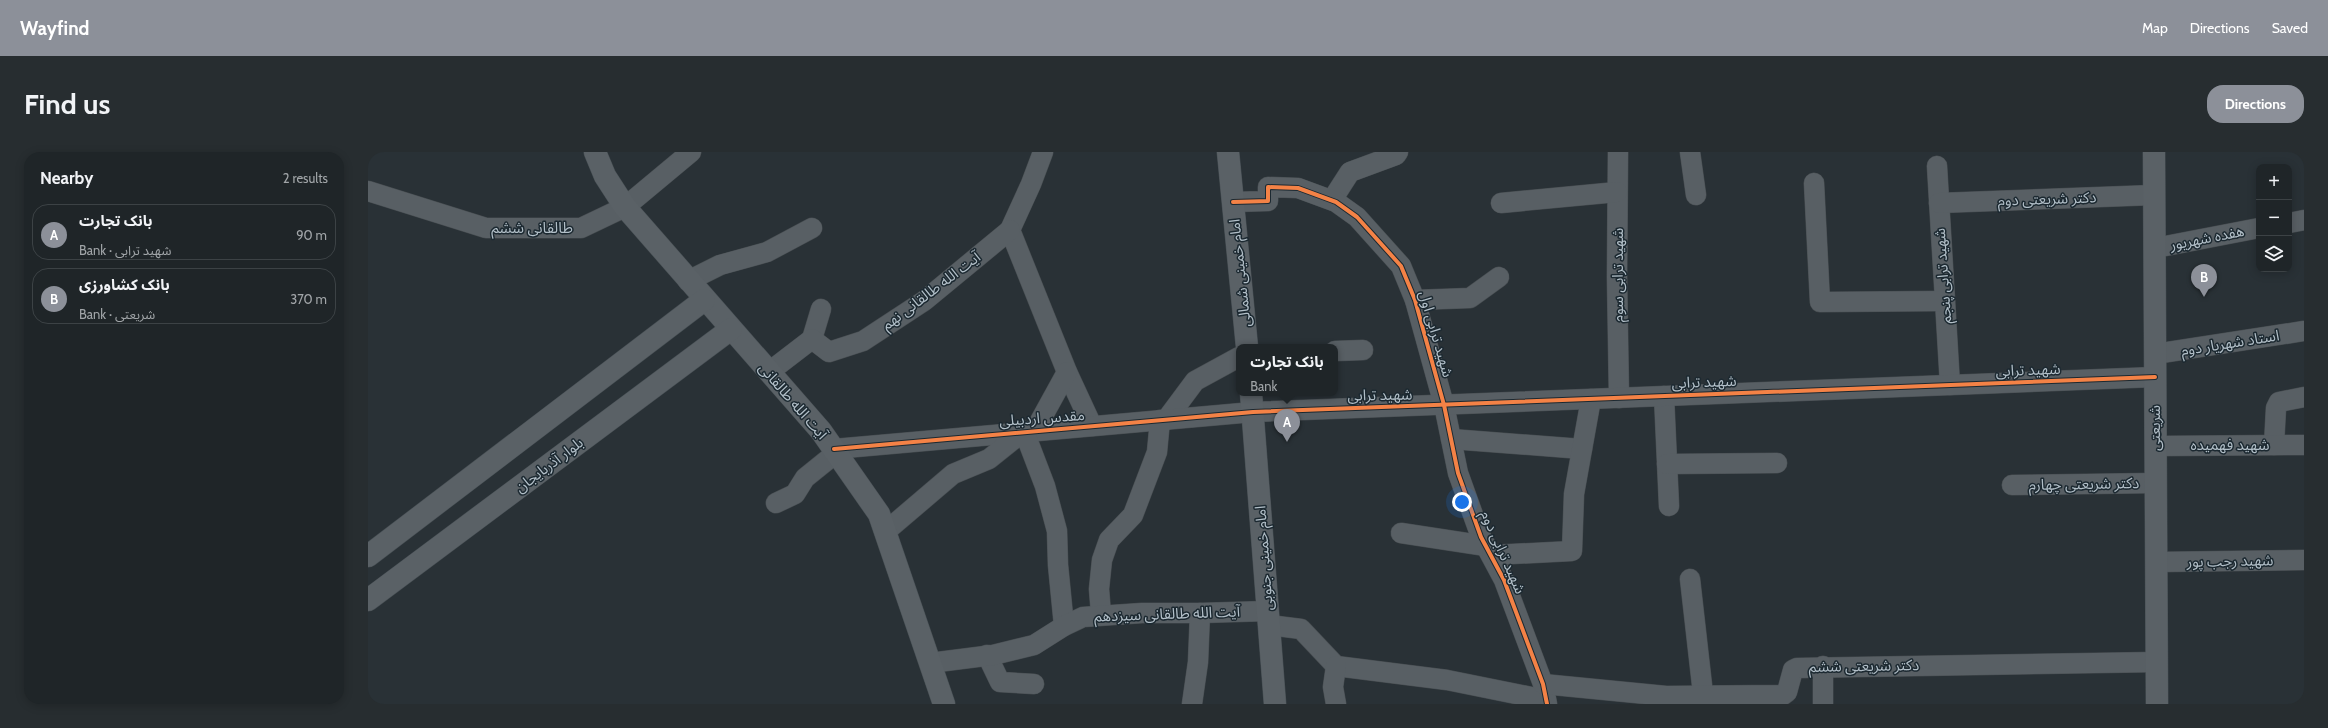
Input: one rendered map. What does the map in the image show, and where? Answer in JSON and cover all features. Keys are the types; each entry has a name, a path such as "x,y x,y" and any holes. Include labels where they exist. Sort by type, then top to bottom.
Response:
{"main road":[{"name":"آیت الله طالقانی","path":"595,152 605,176 625,207 704,300 820,431 879,514 944,704"},
{"name":"امام خمینی شمالی","path":"1228,152 1247,344"},
{"name":"شریعتی","path":"2154,152 2157,704"},
{"path":"368,556 704,300"},
{"name":"بلوار آذربایجان","path":"368,600 731,330"},
{"name":"امام خمینی جنوبی","path":"1252,402 1275,704"}],"street":[{"name":"طالقانی ششم","path":"368,192 486,228 581,228 625,207 691,152"},
{"path":"1043,152 1031,184 1010,230 1067,372 1092,426"},
{"path":"1332,200 1350,172 1396,155 1398,152"},
{"name":"شهید ترابی سوم","path":"1618,152 1619,398"},
{"path":"1690,152 1696,195"},
{"name":"شهید ترابی پنجم","path":"1937,166 1950,385"},
{"path":"1814,183 1820,302 1945,301"},
{"name":"شهید ترابی اول","path":"1233,202 1268,201 1268,187 1298,188 1332,200 1357,217 1401,266 1416,300 1444,405"},
{"path":"1501,203 1618,192"},
{"name":"دکتر شریعتی دوم","path":"1939,203 2154,195"},
{"path":"2292,222 2304,220"},
{"path":"688,281 720,265 767,252 812,228"},
{"name":"هفده شهریور","path":"2155,248 2256,229"},
{"name":"آیت الله طالقانی نهم","path":"812,340 829,352 863,341 924,300 1010,230"},
{"path":"1416,300 1470,298 1499,277"},
{"path":"769,372 812,340 821,309"},
{"name":"استاد شهریار دوم","path":"2155,354 2304,331"},
{"path":"1338,351 1363,350"},
{"path":"1101,614 1099,589 1102,560 1109,540 1133,515 1157,452 1163,420 1195,380 1236,359"},
{"path":"885,532 953,474 989,459 1029,431 1067,372"},
{"name":"شهید ترابی","path":"1252,402 1444,405 2155,377"},
{"path":"1664,396 1669,506"},
{"path":"2274,445 2276,408 2279,402 2304,397"},
{"path":"1401,533 1489,551 1572,551 1574,494 1591,399"},
{"name":"مقدس اردبیلی","path":"835,451 1029,431 1163,420 1252,402"},
{"name":"شهید ترابی دوم","path":"1444,405 1458,473 1481,537 1504,580 1545,696"},
{"path":"1029,431 1046,486 1057,531 1058,565 1064,626"},
{"path":"1451,439 1582,449"},
{"name":"شهید فهمیده","path":"2156,446 2304,445"},
{"path":"776,503 795,494 805,478 835,451"},
{"path":"1667,464 1777,464"},
{"name":"دکتر شریعتی چهارم","path":"2012,485 2156,483"},
{"name":"شهید رجب پور","path":"2156,562 2304,560"},
{"path":"1690,579 1703,694"},
{"name":"آیت الله طالقانی سیزدهم","path":"930,663 986,655 1034,645 1064,626 1083,617 1101,614 1200,614 1269,618 1301,628 1336,666"},
{"path":"1192,704 1198,662 1200,614"},
{"path":"986,655 1000,682 1034,684"},
{"name":"دکتر شریعتی ششم","path":"1336,666 1447,680 1545,696 1666,696 1703,694 1783,695 1789,688 1793,670 1823,666 2157,662"},
{"path":"1336,666 1333,687 1336,704"},
{"path":"1823,666 1823,704"}],"cycle path":[{"path":"1233,202 1268,201 1268,187 1298,188 1336,202 1357,217 1401,266 1415,300 1444,405 1458,473 1481,537 1504,580 1543,684 1547,704"},
{"path":"834,449 1253,412 2155,377"}],"place":[{"name":"بانک کشاورزی","path":"2204,297"},
{"name":"بانک تجارت","path":"1287,442"}]}
